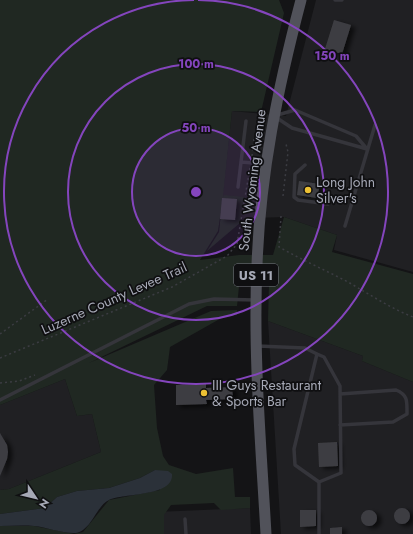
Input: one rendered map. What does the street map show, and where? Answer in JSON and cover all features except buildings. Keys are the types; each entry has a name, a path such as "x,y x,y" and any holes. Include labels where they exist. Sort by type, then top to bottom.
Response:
{"main road":[{"name":"South Wyoming Avenue","path":"266,534 257,346 256,300 259,230 266,164 274,116 282,74 301,0"}],"lane":[{"path":"335,0 342,0"},
{"path":"274,116 295,110 356,136 367,149"},
{"path":"274,116 292,128 310,132 350,146 367,149"},
{"path":"238,187 246,121"},
{"path":"344,226 375,125"},
{"path":"241,162 266,164"},
{"path":"305,165 295,174 294,197 298,200 328,204"},
{"path":"0,400 189,304 214,299 256,300"},
{"path":"257,346 306,348 324,358 340,386 341,473 319,482"},
{"path":"317,354 294,449 295,465 319,482"},
{"path":"340,394 396,390 403,393 407,398 407,414 393,422 340,425"},
{"path":"319,482 319,534"},
{"path":"185,519 186,534"}],"path":[{"path":"251,158 254,138"},
{"path":"283,196 288,152 286,144"},
{"name":"Luzerne County Levee Trail","path":"0,358 172,286 227,256 237,244 250,165"},
{"path":"281,216 279,247 338,277 396,310 413,317"},
{"path":"0,334 48,299"}],"shaded area":[{"path":"0,0 279,0 284,13 261,112 232,111 223,197 224,195 244,197 240,223 207,251 219,232 222,204 218,231 200,260 239,255 273,255 284,217 337,235 332,252 413,274 413,382 362,361 363,356 268,321 269,283 239,286 237,306 207,306 89,363 211,311 237,310 237,315 225,316 170,347 167,370 154,385 157,428 163,456 169,465 196,474 233,468 235,497 250,497 250,508 221,510 214,503 171,505 164,515 164,534 74,534 83,532 109,500 160,490 155,470 140,478 109,488 77,491 57,497 45,508 0,514 0,490 9,489 101,452 92,414 77,416 65,379 0,405"},
{"path":"316,0 413,0 413,272 334,250 337,235 284,217 220,219 232,111 286,116"},
{"path":"268,321 363,356 362,361 413,382 413,534 281,534"},
{"path":"65,379 77,416 92,414 101,452 9,489 0,490 0,405"},
{"path":"155,470 168,471 172,474 170,481 165,487 147,493 109,500 101,507 86,527 76,533 34,526 0,526 0,514 45,508 57,497 77,491 109,488 140,478"},
{"path":"250,508 251,534 157,534 156,512"},
{"path":"0,526 34,526 74,534 0,534"}],"place":[{"name":"Long John Silver's","path":"308,190"},
{"name":"III Guys Restaurant & Sports Bar","path":"204,393"}]}
